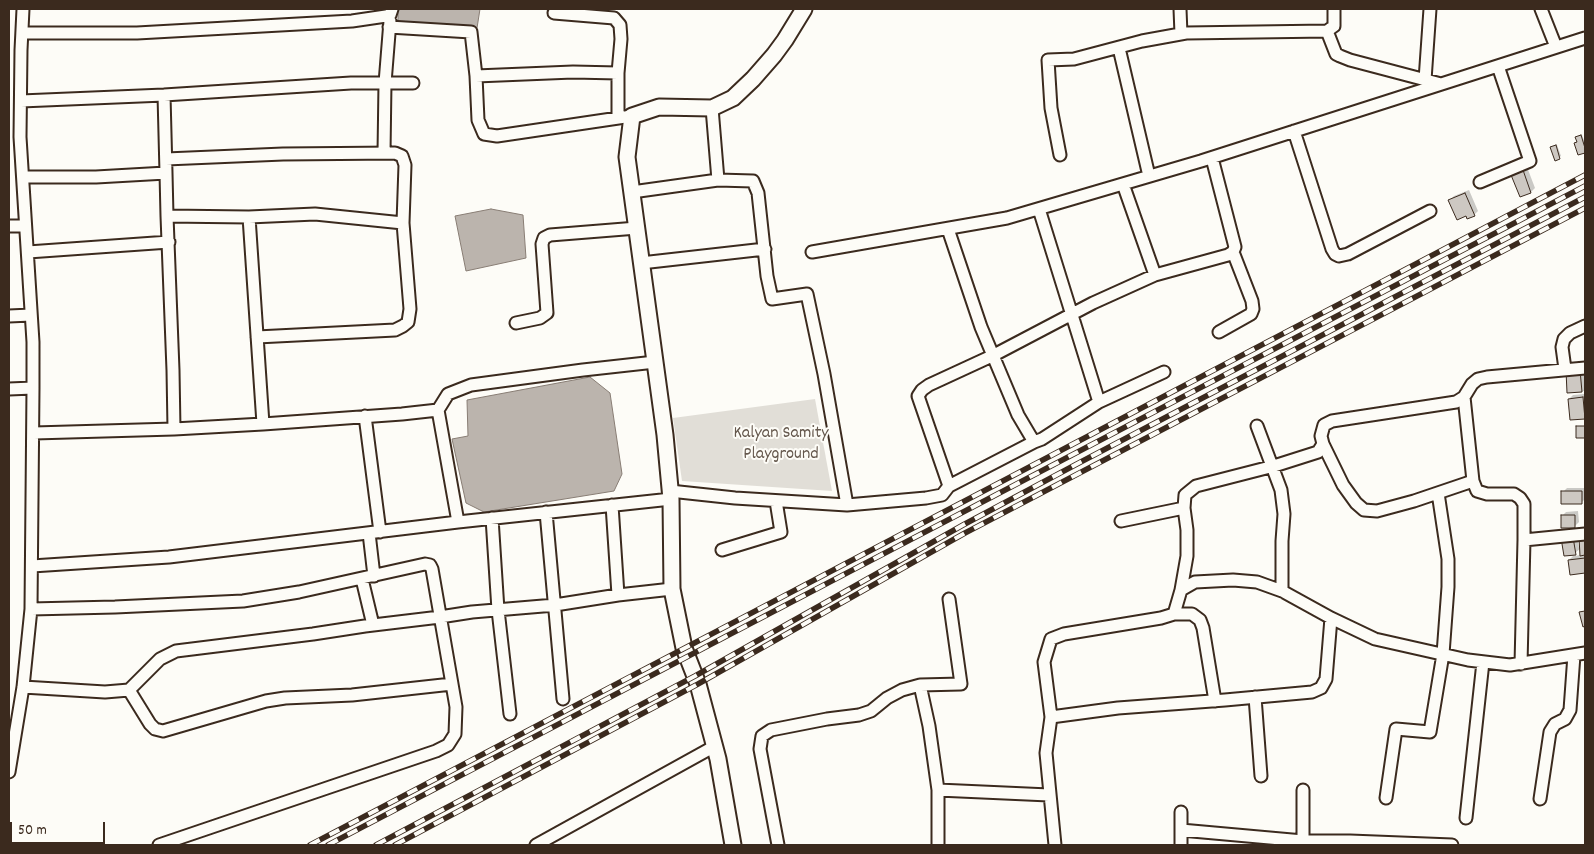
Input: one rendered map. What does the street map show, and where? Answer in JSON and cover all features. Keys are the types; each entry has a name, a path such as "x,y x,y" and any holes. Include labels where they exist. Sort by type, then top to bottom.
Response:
{"street":[{"path":"9,772 14,707 23,687 31,609 32,566 34,388 24,177 15,137 21,101 21,50 24,9"},
{"path":"389,27 471,32 478,120 484,134 497,136 625,117 659,107 712,108 733,98 753,79 785,40 804,9"},
{"path":"1180,9 1180,34"},
{"path":"1060,155 1051,108 1048,60 1074,60 1142,41 1180,34 1327,31 1334,26 1334,9"},
{"path":"1541,9 1556,47"},
{"path":"1425,80 1430,10"},
{"path":"22,33 137,33 352,21 386,16 391,12"},
{"path":"384,153 385,83 391,12"},
{"path":"554,14 614,18 620,25 621,39 618,73 625,117 627,157 665,435 671,495 672,589 684,648 698,684 715,746 733,845"},
{"path":"1327,31 1336,54 1340,56 1440,84"},
{"path":"812,252 1007,218 1212,158 1585,38"},
{"path":"1119,48 1149,176"},
{"path":"9,50 21,50"},
{"path":"1480,182 1530,161 1498,66"},
{"path":"476,76 573,72 618,73"},
{"path":"21,101 164,95 351,83 413,83"},
{"path":"164,95 174,370 174,429"},
{"path":"712,108 718,180"},
{"path":"1294,131 1335,254 1339,256 1348,254 1430,211"},
{"path":"166,159 283,154 395,153 402,156 405,165 403,223 410,309 408,322 395,330 257,336"},
{"path":"1212,158 1235,247 1233,252 1252,301 1253,309 1251,314 1219,332"},
{"path":"24,177 166,173"},
{"path":"632,192 718,180 753,181 758,193 767,276 772,299 807,294 848,505"},
{"path":"1123,184 1155,275"},
{"path":"1039,208 1099,402"},
{"path":"167,216 249,217 315,214 403,223"},
{"path":"249,217 263,424"},
{"path":"9,226 25,226"},
{"path":"516,323 540,318 547,313 542,244 544,238 637,228"},
{"path":"948,229 981,327 1018,415 1034,442"},
{"path":"28,252 168,242"},
{"path":"641,263 765,249"},
{"path":"949,486 918,396 922,390 994,355 1071,313 1155,275 1233,252"},
{"path":"9,316 31,314"},
{"path":"1565,369 1562,346 1564,339 1570,332 1585,326"},
{"path":"458,522 438,410 448,394 471,385 655,362"},
{"path":"1473,481 1377,511 1364,510 1356,504 1343,485 1323,444 1321,436 1324,425 1332,420 1456,402 1464,397 1472,384 1487,377 1585,368"},
{"path":"32,566 168,556 612,505 671,495 848,505 934,497 942,495 949,486 1042,439 1099,402 1164,372"},
{"path":"9,389 34,388"},
{"path":"1464,397 1473,481 1478,491 1487,494 1514,494 1524,504 1521,664"},
{"path":"34,433 174,429 263,424 438,410"},
{"path":"365,416 374,532 374,576"},
{"path":"1257,426 1274,466 1281,490 1284,514 1282,591"},
{"path":"1174,614 1181,590 1187,556 1187,530 1184,508 1186,495 1196,486 1274,466 1318,452 1323,444"},
{"path":"1386,798 1396,729 1430,732 1443,654 1448,587 1448,560 1438,493"},
{"path":"722,550 780,532 776,501"},
{"path":"612,505 618,595"},
{"path":"1120,521 1184,508"},
{"path":"546,512 563,699"},
{"path":"492,518 498,610 510,714"},
{"path":"1524,540 1585,534"},
{"path":"31,609 125,607 242,601 281,596 362,580 425,564 430,565 456,707 455,734 448,745 436,751 159,845"},
{"path":"362,580 373,625"},
{"path":"1181,590 1195,582 1233,580 1257,582 1282,591 1375,639 1483,662 1510,665 1580,654 1570,710 1565,719 1555,724 1550,732 1540,799"},
{"path":"23,687 105,692 128,690 160,659 176,651 672,589"},
{"path":"778,845 760,749 762,736 772,730 859,715 871,711 887,698 902,690 920,685 961,684 949,599"},
{"path":"1055,845 1046,753 1051,716 1044,662 1051,639 1064,634 1161,618 1174,614 1192,614 1200,620 1203,628 1215,701"},
{"path":"1051,716 1118,708 1312,692 1321,688 1326,679 1332,618"},
{"path":"1466,818 1483,662"},
{"path":"128,690 150,724 155,729 163,731 266,701 285,698 352,695 452,684"},
{"path":"920,685 929,726 938,790 938,845"},
{"path":"1255,697 1261,776"},
{"path":"541,844 715,746"},
{"path":"938,790 1049,795"},
{"path":"1303,790 1303,843"},
{"path":"1181,812 1182,845"},
{"path":"1181,830 1303,843 1350,841 1452,845"}],"green space":[{"name":"Kalyan Samity Playground","path":"815,399 832,491 682,481 673,418"}],"shaded area":[{"path":"398,9 480,9 477,28 398,25"},
{"path":"491,209 523,215 526,258 466,271 455,216"},
{"path":"590,377 610,393 622,474 614,491 484,512 466,503 452,439 468,436 467,400"}],"building":[{"path":"1581,135 1585,153 1578,155 1574,143 1577,142 1575,137"},
{"path":"1556,145 1560,159 1555,161 1550,147"},
{"path":"1523,170 1531,193 1520,197 1511,175"},
{"path":"1465,193 1475,216 1467,219 1466,216 1457,220 1448,200"},
{"path":"1566,370 1580,370 1582,392 1567,393"},
{"path":"1583,397 1585,419 1570,420 1568,399"},
{"path":"1576,426 1585,426 1585,438 1576,438"},
{"path":"1561,491 1582,491 1582,504 1561,504"},
{"path":"1561,515 1575,515 1575,528 1561,528"},
{"path":"1573,537 1576,555 1564,556 1561,538"},
{"path":"1579,537 1585,537 1585,555 1580,556"},
{"path":"1585,558 1585,573 1570,575 1568,560"},
{"path":"1585,611 1585,626 1583,627 1579,612"}],"railway":[{"path":"310,845 1585,175"},
{"path":"328,845 1585,186"},
{"path":"376,845 695,676 963,525 1585,197"},
{"path":"395,845 698,684 965,533 1585,208"}]}
